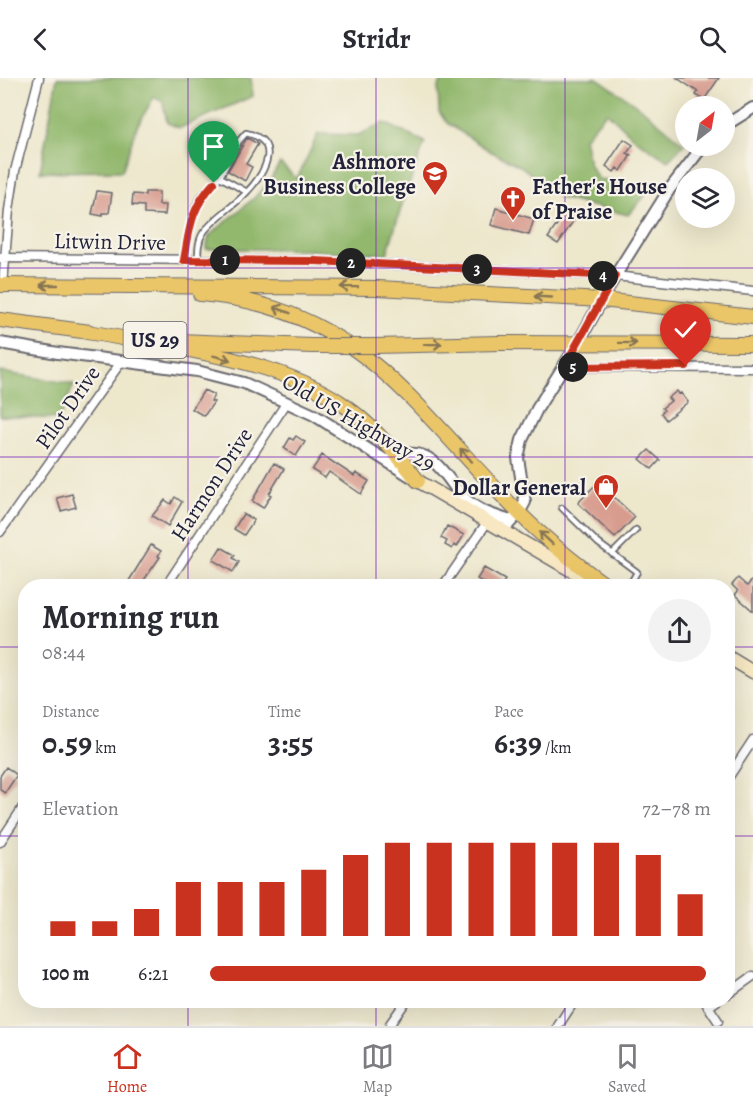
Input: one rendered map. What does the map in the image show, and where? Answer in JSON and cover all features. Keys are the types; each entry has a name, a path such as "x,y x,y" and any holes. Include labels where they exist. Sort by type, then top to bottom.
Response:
{"highway":[{"path":"2,285 378,288 602,300 753,317"},
{"path":"86,285 231,296 273,306 337,335 416,401 511,522 596,579"},
{"name":"US 29","path":"0,320 136,338 200,343 312,346 753,344"},
{"path":"82,331 213,356 283,374 316,388 348,408 397,454 418,481"}],"main road":[{"name":"Old US Highway 29","path":"418,481 488,521 511,522 586,579"},
{"path":"735,661 753,672"}],"street":[{"path":"2,285 3,258 15,171 39,78"},
{"path":"735,119 753,108"},
{"path":"374,453 418,454 430,460 475,507 511,522 525,502 518,458 522,440 537,409 564,367 615,276 669,190 695,156"},
{"name":"Litwin Drive","path":"3,258 315,261 615,276 753,291"},
{"name":"Old US Highway 29","path":"0,343 197,371 244,383 314,415 418,481"},
{"name":"Pilot Drive","path":"0,532 122,362"},
{"path":"564,367 753,368"},
{"name":"Harmon Drive","path":"171,579 287,402"},
{"path":"448,579 488,521"},
{"path":"735,767 753,740"},
{"path":"0,842 18,815"},
{"path":"735,989 753,976"},
{"path":"390,1024 401,1008"},
{"path":"558,1026 570,1008"},
{"path":"709,1008 718,1020"}],"lane":[{"path":"184,260 195,207 202,195 220,177 239,141 246,133 258,136 267,144 269,154 259,175 247,192 212,222 201,236 198,260"},
{"path":"220,177 247,192"},
{"path":"562,508 598,543 637,572 633,579"},
{"path":"612,554 636,530"}],"green space":[{"path":"57,78 251,78 253,96 180,128 167,123 163,102 154,97 137,126 122,171 40,172"},
{"path":"444,78 597,78 641,108 675,136 675,154 668,161 635,139 607,112 584,138 589,164 598,179 625,182 645,196 628,215 560,198 522,167 490,151 447,123 439,112 438,87"},
{"path":"384,123 425,142 403,201 387,254 283,249 206,249 209,236 254,198 270,180 280,163 297,179 318,134 358,135"},
{"path":"0,372 74,384 59,419 0,416"}],"building":[{"path":"677,78 719,78 707,96 698,96 698,92"},
{"path":"247,138 258,144 246,164 252,167 245,181 228,171"},
{"path":"624,139 633,145 627,153 631,155 621,171 617,168 614,172 606,166"},
{"path":"219,143 229,150 218,171 206,164"},
{"path":"97,191 112,193 109,213 103,213 103,216 92,214"},
{"path":"145,192 159,192 159,205 166,205 165,215 144,214 144,206 132,205 133,194 145,195"},
{"name":"Father's House of Praise","path":"496,208 534,219 529,235 491,225"},
{"path":"564,214 574,220 558,244 548,238"},
{"path":"204,390 214,395 211,401 214,402 204,416 192,409"},
{"path":"677,391 688,402 666,420 661,413 664,410 662,408 671,401 668,398"},
{"path":"296,436 305,442 296,456 284,448 290,438 293,440"},
{"path":"649,450 660,460 652,469 640,459"},
{"path":"322,455 354,476 356,473 369,481 361,494 329,472 325,478 312,470"},
{"path":"274,463 284,469 263,508 252,501"},
{"name":"Dollar General","path":"598,482 635,517 615,538 578,503"},
{"path":"72,494 76,507 61,511 57,498"},
{"path":"175,497 182,502 168,526 152,516 165,500 171,504"},
{"path":"243,514 254,520 244,535 234,529"},
{"path":"447,526 464,535 457,547 454,545 452,549 445,545 447,541 441,538"},
{"path":"151,545 161,551 158,556 160,557 145,579 130,579"},
{"path":"221,547 235,555 233,558 239,562 233,572 213,560"},
{"path":"484,568 503,579 477,579"},
{"path":"738,578 747,586 753,579 753,611 735,595 738,591 735,588 735,582"},
{"path":"6,767 17,775 5,793 0,790 0,776"}],"place":[{"name":"Ashmore Business College","path":"435,197"},
{"name":"Father's House of Praise","path":"513,222"},
{"name":"Dollar General","path":"606,510"}],"route":[{"path":"214,183 202,195 195,207 184,260 315,261 615,276 564,367 686,366"}]}
